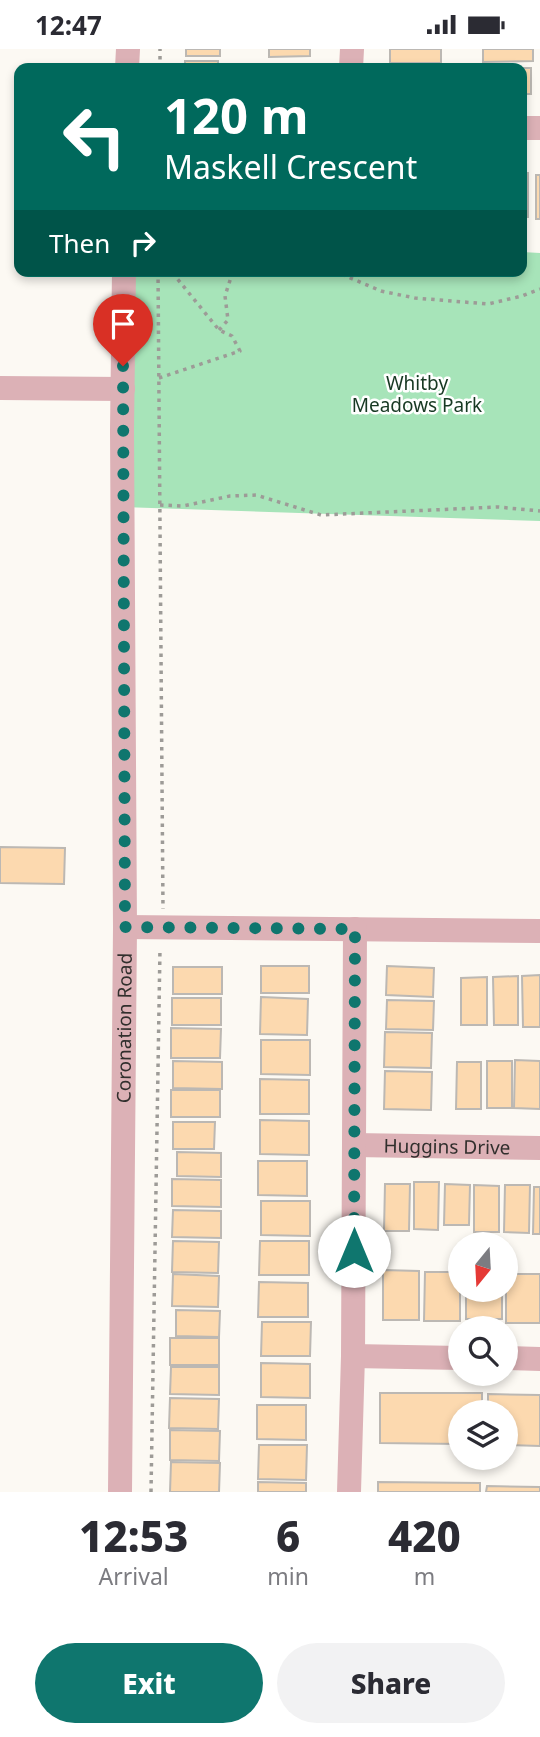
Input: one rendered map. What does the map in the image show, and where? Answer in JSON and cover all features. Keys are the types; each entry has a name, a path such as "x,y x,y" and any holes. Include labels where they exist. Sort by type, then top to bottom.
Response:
{"street":[{"name":"Coronation Road","path":"120,1492 125,927 124,277"},
{"path":"0,388 122,389"},
{"path":"125,927 540,931"},
{"path":"349,1492 353,1356 355,929"},
{"name":"Huggins Drive","path":"354,1146 540,1148"},
{"path":"353,1356 448,1358"},
{"path":"518,1359 540,1359"}],"path":[{"path":"158,277 164,903"},
{"path":"159,378 240,351 232,337 219,330 176,277"},
{"path":"219,330 228,320 225,296 231,277"},
{"path":"348,277 381,291 415,298 488,304 540,289"},
{"path":"160,505 183,506 230,496 256,495 321,515 498,507 540,512"},
{"path":"151,1492 159,954"}],"green space":[{"name":"Whitby Meadows Park","path":"527,252 540,253 540,521 122,507 124,277 527,277"}],"building":[{"path":"186,49 220,49 220,56 186,56"},
{"path":"269,49 310,49 310,56 269,57"},
{"path":"390,49 441,49 441,63 390,63"},
{"path":"483,49 533,49 533,61 483,62"},
{"path":"185,61 218,61 218,63"},
{"path":"527,68 531,68 531,94 527,94"},
{"path":"527,173 528,173 527,217"},
{"path":"536,175 540,175 540,219 536,219"},
{"path":"0,847 65,848 64,884 0,883"},
{"path":"261,966 309,966 309,993 261,993"},
{"path":"387,966 434,968 433,997 386,995"},
{"path":"173,967 222,967 222,994 173,994"},
{"path":"540,975 540,1027 523,1027 522,976"},
{"path":"518,976 518,1025 494,1025 493,977"},
{"path":"487,977 487,1025 461,1025 461,978"},
{"path":"261,997 308,999 307,1035 260,1034"},
{"path":"172,998 221,998 221,1025 172,1025"},
{"path":"387,1000 434,1001 433,1030 386,1029"},
{"path":"171,1028 221,1029 220,1058 171,1058"},
{"path":"385,1032 432,1033 431,1068 384,1067"},
{"path":"261,1040 310,1040 310,1075 261,1074"},
{"path":"515,1060 540,1061 540,1109 514,1108"},
{"path":"173,1061 222,1062 222,1089 173,1088"},
{"path":"487,1061 512,1061 512,1108 487,1108"},
{"path":"457,1062 481,1062 481,1109 456,1109"},
{"path":"385,1071 432,1072 431,1110 384,1109"},
{"path":"260,1079 309,1080 309,1114 260,1114"},
{"path":"171,1090 220,1090 220,1117 171,1117"},
{"path":"260,1120 309,1121 309,1155 260,1154"},
{"path":"173,1122 215,1122 214,1149 173,1149"},
{"path":"177,1152 221,1153 221,1177 177,1176"},
{"path":"258,1161 307,1161 307,1196 258,1195"},
{"path":"172,1179 221,1180 221,1207 172,1206"},
{"path":"414,1182 439,1182 438,1230 414,1229"},
{"path":"385,1184 410,1184 409,1231 384,1231"},
{"path":"445,1184 470,1185 469,1225 444,1225"},
{"path":"474,1185 499,1186 499,1232 474,1232"},
{"path":"505,1185 530,1185 529,1233 504,1232"},
{"path":"534,1187 540,1187 540,1234 533,1234"},
{"path":"261,1201 310,1201 310,1236 261,1235"},
{"path":"173,1210 221,1211 221,1238 172,1237"},
{"path":"173,1241 219,1242 218,1273 172,1272"},
{"path":"260,1241 309,1241 309,1275 259,1275"},
{"path":"383,1270 419,1271 419,1320 383,1320"},
{"path":"425,1272 448,1272 448,1302 460,1302 460,1316 448,1316 448,1321 424,1321"},
{"path":"173,1274 219,1276 218,1307 172,1306"},
{"path":"518,1274 540,1274 540,1323 518,1323 518,1316 506,1316 506,1302 518,1302"},
{"path":"259,1282 308,1283 308,1317 258,1317"},
{"path":"466,1302 502,1302 502,1316 466,1316"},
{"path":"176,1310 220,1311 219,1337 176,1336"},
{"path":"262,1322 311,1322 310,1356 261,1356"},
{"path":"170,1338 219,1338 219,1365 170,1365"},
{"path":"261,1363 310,1364 310,1398 261,1397"},
{"path":"171,1367 219,1367 219,1395 170,1394"},
{"path":"380,1393 482,1393 482,1400 448,1400 448,1444 380,1443"},
{"path":"488,1394 540,1395 540,1446 518,1445 518,1400 488,1400"},
{"path":"170,1398 219,1399 218,1429 169,1428"},
{"path":"257,1405 306,1405 306,1440 257,1439"},
{"path":"170,1430 220,1431 219,1461 170,1460"},
{"path":"259,1445 307,1445 306,1480 258,1479"},
{"path":"171,1462 220,1463 219,1492 170,1492"},
{"path":"258,1482 306,1483 306,1492 258,1492"},
{"path":"378,1482 480,1483 480,1492 378,1492"},
{"path":"487,1486 540,1487 540,1492 486,1492"}],"route":[{"path":"123,366 125,927 355,929 354,1251"}]}
